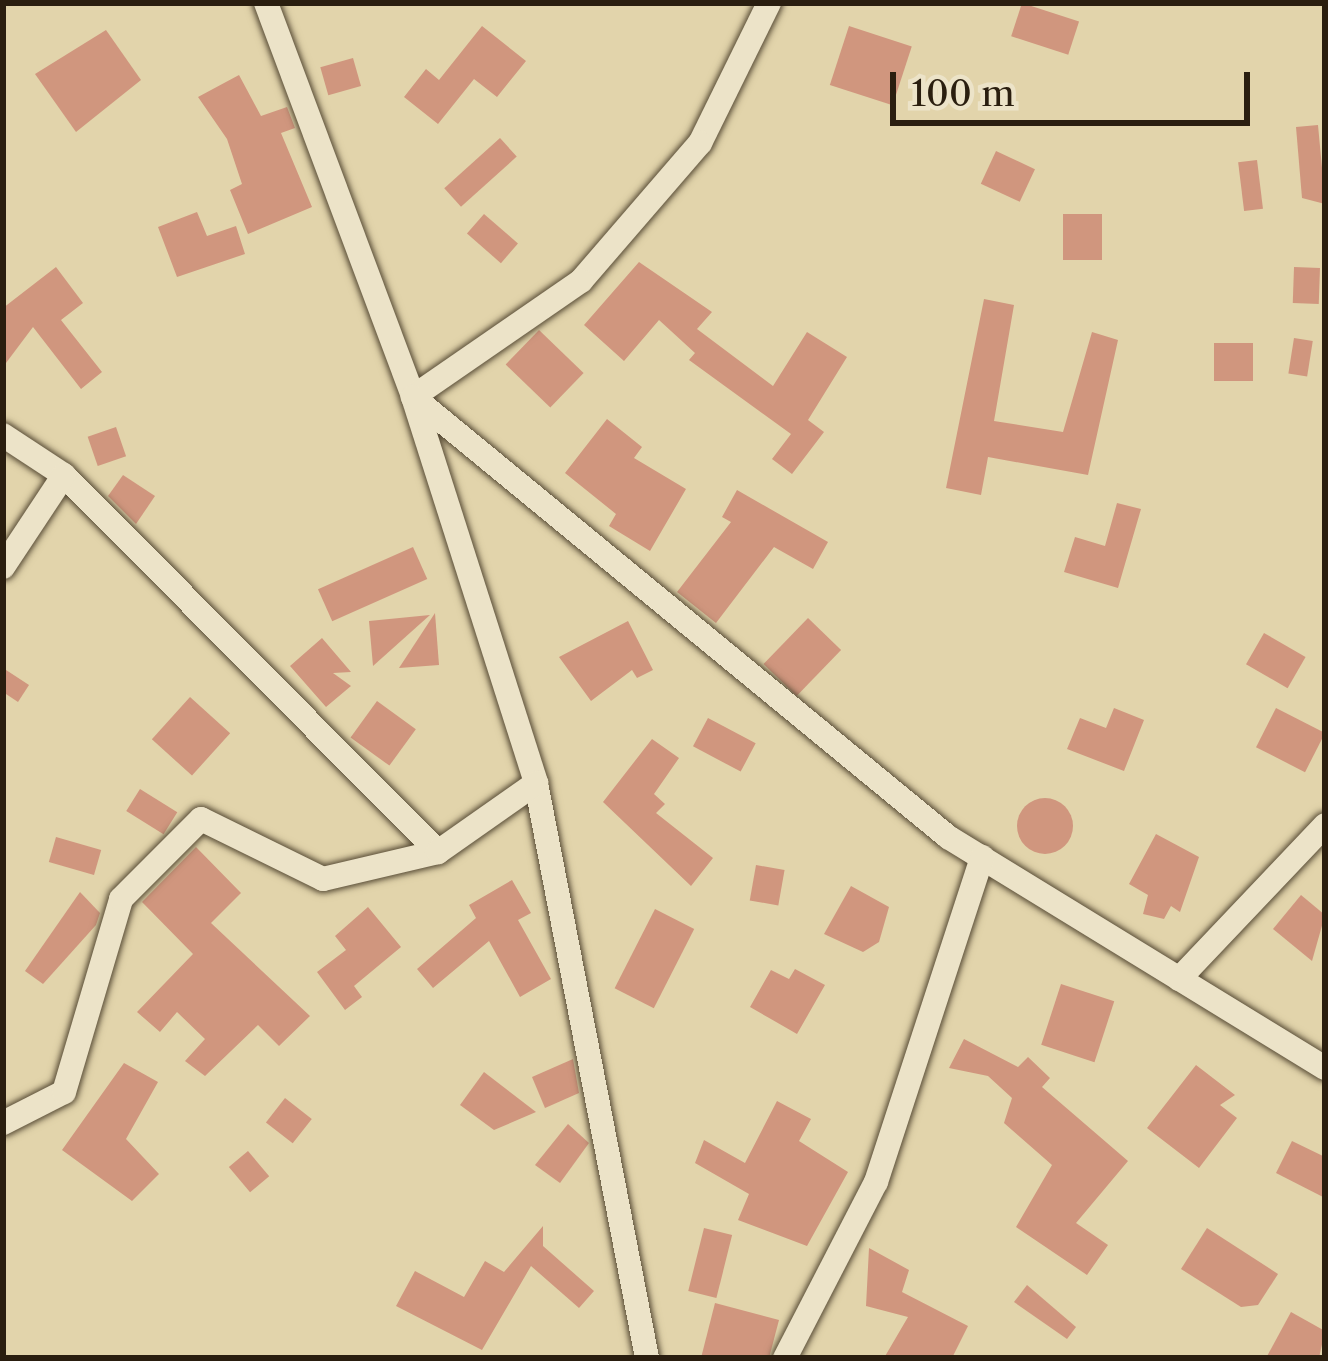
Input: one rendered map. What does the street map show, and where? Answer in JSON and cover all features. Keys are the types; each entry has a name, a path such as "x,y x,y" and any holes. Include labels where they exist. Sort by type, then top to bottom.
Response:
{"street":[{"path":"266,3 413,397 536,783 647,1358"},
{"path":"413,397 581,280 700,143 770,3"},
{"path":"413,397 982,857 1325,1068"},
{"path":"3,434 64,476 438,852"},
{"path":"3,568 64,476"},
{"path":"3,1123 64,1093 121,899 201,819 323,879 438,852 536,783"},
{"path":"1179,979 1325,825"},
{"path":"785,1358 876,1182 982,857"}],"building":[{"path":"1022,3 1079,22 1068,55 1011,36"},
{"path":"482,26 526,61 497,97 474,79 438,124 404,97 426,69 439,80"},
{"path":"849,26 912,46 893,105 830,85"},
{"path":"106,30 141,80 76,132 35,74"},
{"path":"353,58 361,86 328,95 320,67"},
{"path":"239,75 261,116 287,107 295,128 281,133 312,207 248,234 230,190 242,184 227,139 198,97"},
{"path":"1318,125 1325,204 1302,198 1296,127"},
{"path":"500,138 517,157 461,207 444,188"},
{"path":"996,151 1035,169 1020,202 981,184"},
{"path":"1257,160 1263,209 1244,211 1238,162"},
{"path":"197,212 207,236 236,226 245,254 177,277 158,227"},
{"path":"484,214 518,244 501,263 467,234"},
{"path":"1063,214 1102,214 1102,260 1063,260"},
{"path":"639,262 712,312 697,329 773,386 807,332 847,357 808,420 824,432 792,474 772,459 791,434 689,360 695,353 659,320 624,361 584,325"},
{"path":"56,267 83,303 61,320 102,372 81,389 33,327 3,367 3,308"},
{"path":"1294,267 1320,268 1319,304 1293,303"},
{"path":"984,299 1014,305 994,421 1063,432 1092,332 1118,340 1088,475 988,457 981,495 946,488"},
{"path":"539,330 584,373 550,408 506,365"},
{"path":"1294,338 1313,341 1307,377 1288,374"},
{"path":"1214,343 1253,343 1253,381 1214,381"},
{"path":"607,419 642,447 634,458 686,489 650,551 609,526 616,514 565,473"},
{"path":"116,427 126,456 98,466 88,437"},
{"path":"123,475 155,496 136,524 108,496"},
{"path":"737,490 828,542 813,569 774,547 716,623 677,592 731,522 722,517"},
{"path":"1117,503 1141,509 1118,588 1064,572 1075,537 1105,546"},
{"path":"413,547 427,579 332,621 318,589"},
{"path":"435,613 439,665 399,668"},
{"path":"430,615 373,666 369,621"},
{"path":"808,618 841,650 797,696 764,664"},
{"path":"628,621 653,670 637,678 632,670 591,701 559,657"},
{"path":"1264,633 1306,657 1288,688 1246,664"},
{"path":"322,638 351,672 333,673 351,686 326,707 290,666"},
{"path":"3,668 29,685 18,702 3,692"},
{"path":"190,697 230,733 192,775 152,739"},
{"path":"377,701 416,729 389,766 351,737"},
{"path":"1114,708 1144,720 1124,771 1067,749 1080,718 1106,728"},
{"path":"1276,708 1325,733 1305,772 1256,747"},
{"path":"708,718 756,743 741,772 693,746"},
{"path":"652,739 679,758 654,794 665,804 656,813 713,858 691,886 603,802"},
{"path":"140,789 177,812 164,834 126,811"},
{"path":"1045,798 1064,807 1073,826 1064,845 1045,854 1026,845 1017,826 1026,807"},
{"path":"1156,834 1199,857 1180,912 1171,906 1164,919 1143,914 1148,895 1129,884"},
{"path":"56,837 101,850 94,875 49,862"},
{"path":"196,847 241,893 211,923 310,1016 279,1046 258,1025 205,1076 185,1061 205,1039 177,1012 160,1032 137,1012 193,954 142,902"},
{"path":"756,865 785,870 778,905 750,900"},
{"path":"512,880 531,913 518,920 551,979 520,997 489,941 433,988 417,969 476,918 469,905"},
{"path":"851,886 889,907 879,942 863,952 824,934"},
{"path":"80,892 100,913 96,925 43,984 25,971"},
{"path":"1301,895 1325,915 1312,961 1273,929"},
{"path":"368,907 401,947 354,986 362,997 345,1010 317,972 346,950 335,936"},
{"path":"655,909 694,929 654,1008 615,988"},
{"path":"795,969 825,985 797,1034 750,1007 771,970 789,979"},
{"path":"1061,984 1114,1001 1094,1062 1041,1045"},
{"path":"964,1039 1018,1067 1028,1057 1050,1078 1042,1087 1128,1161 1076,1223 1108,1245 1087,1275 1016,1227 1052,1165 1004,1123 1012,1098 988,1076 949,1068"},
{"path":"573,1059 579,1093 545,1108 532,1077"},
{"path":"124,1063 158,1082 126,1139 159,1174 132,1201 62,1150"},
{"path":"1196,1065 1235,1095 1220,1105 1237,1118 1199,1168 1147,1128"},
{"path":"484,1072 536,1112 494,1130 460,1105"},
{"path":"285,1098 312,1119 293,1143 266,1122"},
{"path":"777,1101 811,1119 799,1141 848,1172 807,1246 738,1220 749,1194 695,1163 704,1140 745,1163"},
{"path":"568,1124 589,1143 560,1183 535,1165"},
{"path":"1292,1141 1325,1157 1325,1198 1276,1173"},
{"path":"248,1151 269,1176 250,1192 229,1167"},
{"path":"543,1226 543,1246 594,1291 579,1308 531,1266 482,1350 396,1306 415,1271 464,1297 485,1261 504,1272"},
{"path":"704,1228 732,1235 716,1298 688,1291"},
{"path":"1207,1228 1278,1274 1258,1305 1241,1307 1181,1269"},
{"path":"869,1248 909,1270 902,1292 968,1326 952,1358 884,1358 908,1317 866,1306"},
{"path":"1027,1285 1076,1327 1067,1339 1014,1302"},
{"path":"715,1303 779,1320 769,1358 701,1358"},
{"path":"1291,1312 1325,1331 1319,1358 1266,1358"}]}
